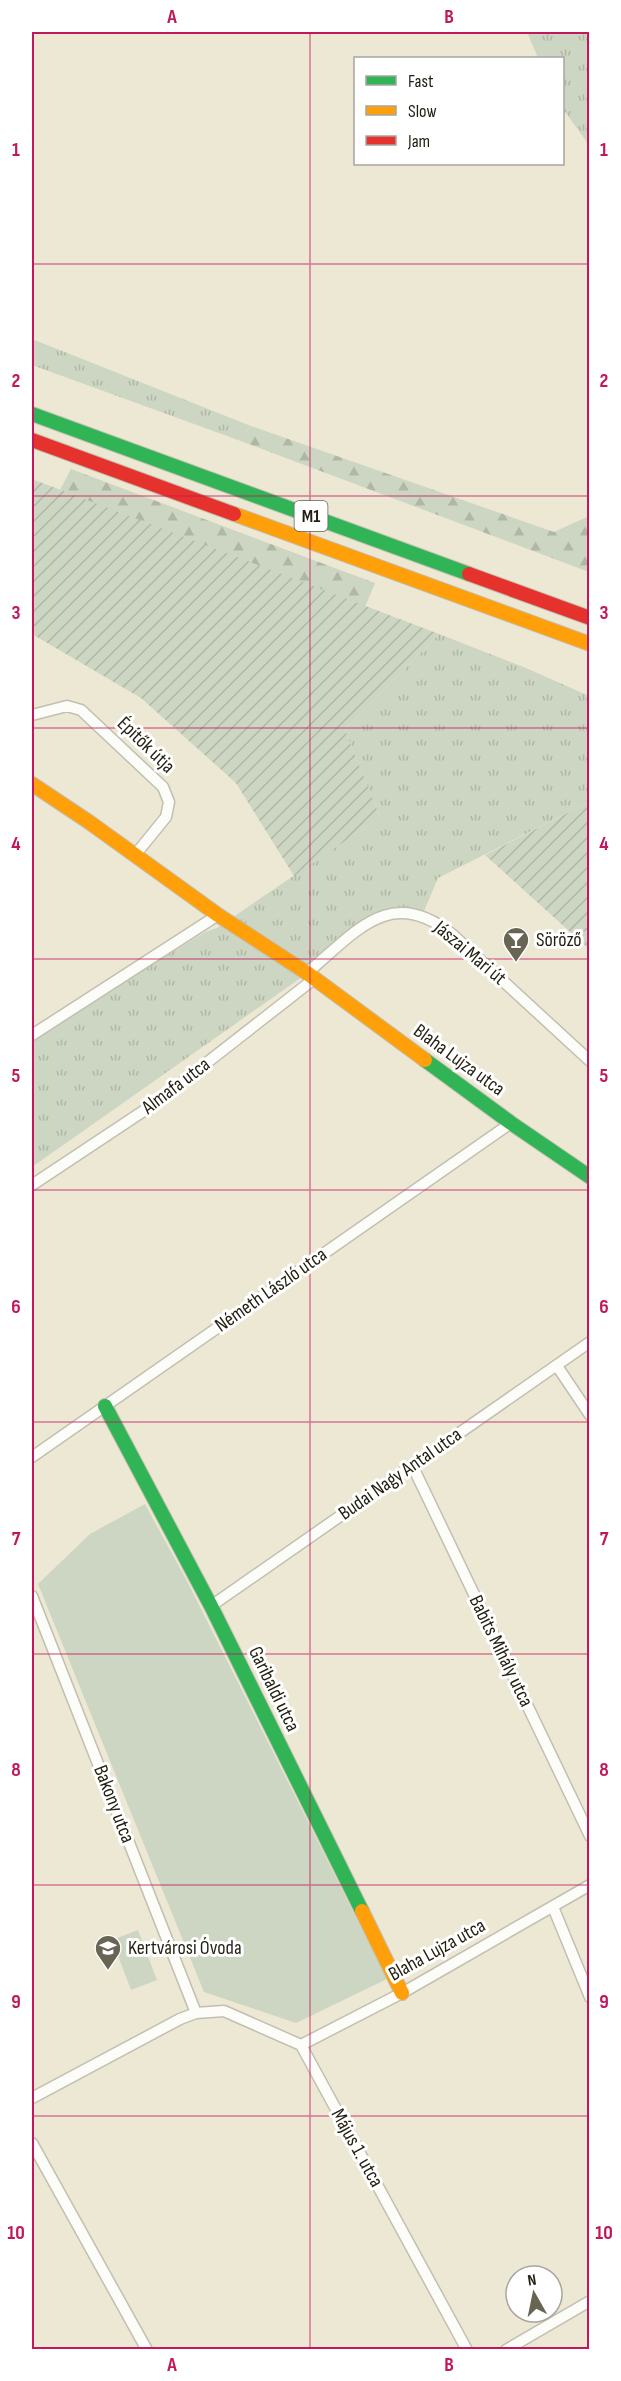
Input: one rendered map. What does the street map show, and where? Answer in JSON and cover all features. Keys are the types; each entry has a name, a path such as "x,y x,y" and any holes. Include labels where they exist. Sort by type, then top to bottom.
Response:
{"main road":[{"name":"M1","path":"32,414 590,618"},
{"name":"M1","path":"32,440 590,644"},
{"path":"32,784 218,915 310,976"},
{"name":"Blaha Lujza utca","path":"310,976 511,1123 590,1177"},
{"name":"Garibaldi utca","path":"105,1406 211,1606 402,1992"}],"street":[{"name":"Építők útja","path":"32,715 49,708 67,706 81,710 163,787 169,802 166,817 135,855"},
{"name":"Jászai Mari út","path":"310,976 366,924 378,917 407,912 424,916 453,935 590,1061"},
{"path":"32,1035 218,915"},
{"name":"Almafa utca","path":"32,1185 154,1104 310,976"},
{"name":"Németh László utca","path":"32,1457 511,1123"},
{"name":"Budai Nagy Antal utca","path":"211,1606 590,1342"},
{"path":"556,1366 590,1415"},
{"name":"Babits Mihály utca","path":"412,1466 590,1836"},
{"name":"Bakony utca","path":"32,1596 196,2013"},
{"name":"Blaha Lujza utca","path":"301,2045 402,1992 590,1885"},
{"path":"553,1907 590,1997"},
{"path":"32,2098 180,2019 196,2013 224,2011 301,2045"},
{"name":"Május 1. utca","path":"301,2045 467,2349"},
{"path":"32,2143 147,2349"},
{"path":"506,2349 590,2301"}],"green space":[{"path":"527,32 589,32 589,145 564,110 564,57 538,57"},
{"path":"32,339 251,426 238,440 32,365"},
{"path":"251,426 554,532 589,516 589,572 238,440"},
{"path":"71,469 375,583 365,607 60,490"},
{"path":"32,479 439,634 345,730 380,817 294,876 236,783 141,698 32,634"},
{"path":"439,634 526,668 589,696 589,802 438,878 424,911 407,909 389,911 367,918 302,977 32,1167 32,1039 205,932 217,928 380,817 345,730"},
{"path":"589,802 589,949 485,855"},
{"path":"145,1504 187,1581 387,1979 296,2023 204,1992 38,1584 90,1534"},
{"path":"138,1930 157,1980 131,1990 112,1940"}],"traffic: fast":[{"path":"32,414 469,574"},
{"path":"425,1060 590,1177"},
{"path":"105,1406 211,1606 362,1911"}],"traffic: slow":[{"path":"234,514 590,644"},
{"path":"32,784 218,915 307,973 425,1060"},
{"path":"362,1911 402,1993"}],"traffic: jam":[{"path":"32,440 234,514"},
{"path":"469,574 590,618"}],"place":[{"name":"Söröző","path":"516,963"},
{"name":"Kertvárosi Óvoda","path":"108,1971"}]}
